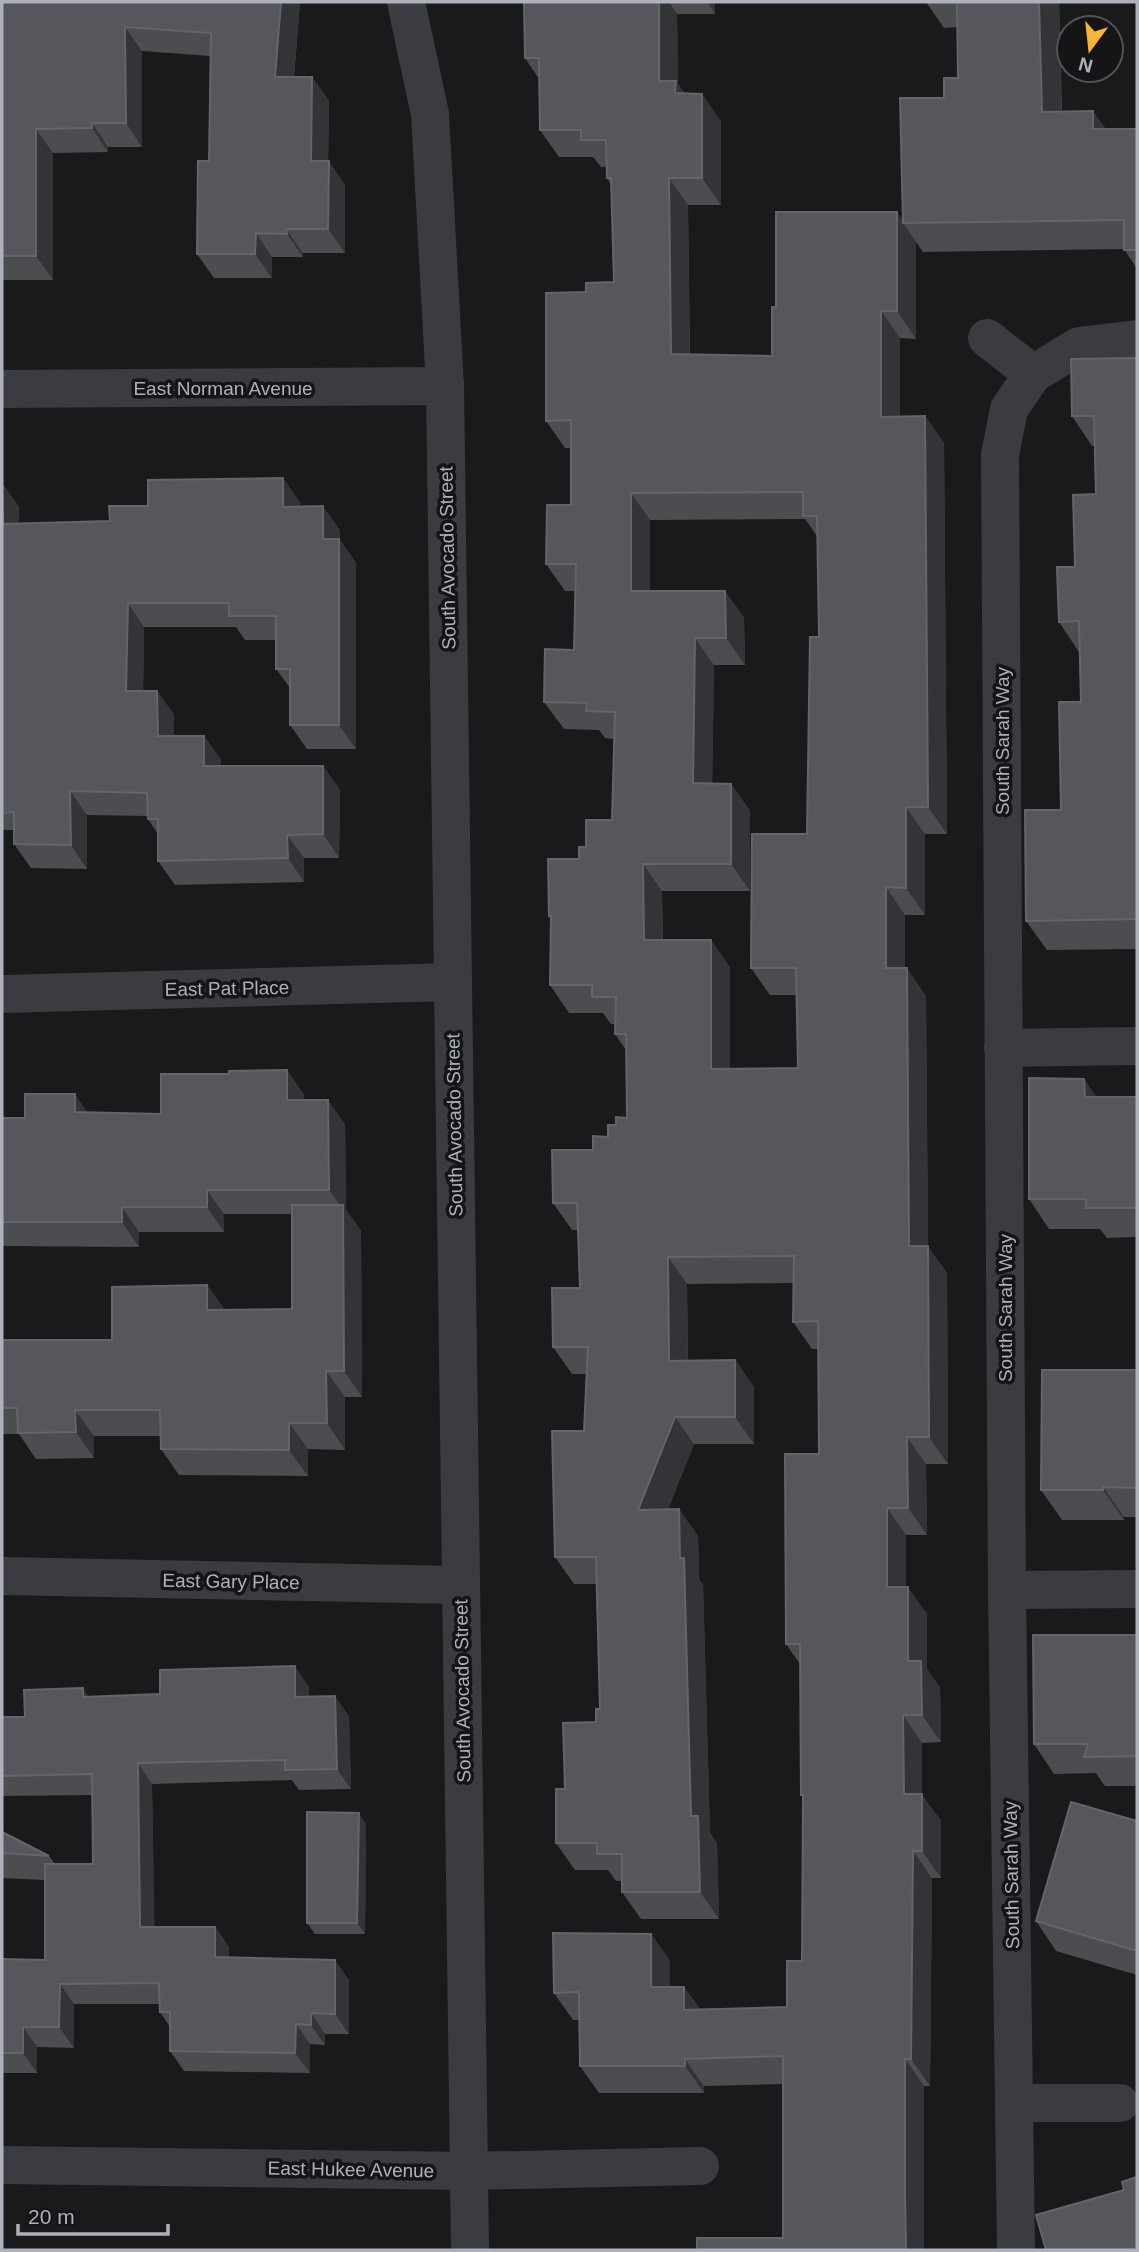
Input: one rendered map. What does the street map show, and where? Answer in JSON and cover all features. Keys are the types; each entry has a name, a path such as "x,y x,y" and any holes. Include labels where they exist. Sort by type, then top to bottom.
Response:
{"street":[{"name":"South Avocado Street","path":"406,2 430,114 445,386 470,2250"},
{"path":"987,338 1033,374 1079,346 1137,339"},
{"name":"South Sarah Way","path":"1016,2250 1007,1590 1000,456 1009,409 1033,374"},
{"name":"East Norman Avenue","path":"2,389 445,386"},
{"name":"East Pat Place","path":"2,993 452,982"},
{"path":"1003,1048 1137,1046"},
{"name":"East Gary Place","path":"2,1576 460,1585"},
{"path":"1007,1590 1137,1590"},
{"path":"1015,2103 1120,2103"},
{"name":"East Hukee Avenue","path":"2,2165 468,2171 700,2166"}],"building":[{"path":"2,2 281,2 275,77 312,77 311,161 329,161 328,229 286,229 287,234 256,233 255,254 197,254 198,161 209,161 211,33 125,27 126,123 92,123 92,128 36,129 36,256 2,256"},
{"path":"524,2 659,2 659,81 676,81 675,93 702,94 702,178 669,178 671,354 772,356 772,307 776,307 776,212 897,212 897,311 881,311 881,417 925,416 928,807 906,807 906,888 886,887 886,968 907,968 909,1246 928,1246 929,1437 907,1437 908,1508 887,1508 887,1587 908,1587 908,1661 921,1661 922,1715 903,1715 904,1794 922,1794 922,1851 913,1851 911,2059 905,2059 906,2250 697,2250 697,2238 783,2238 783,2056 685,2059 685,2066 580,2066 579,1992 554,1993 553,1933 651,1934 651,1987 684,1987 684,2010 787,2007 787,1961 802,1961 803,1795 800,1644 786,1644 785,1454 819,1454 818,1321 793,1322 794,1256 668,1257 669,1361 735,1360 735,1417 675,1417 638,1510 679,1509 680,1558 684,1558 691,1816 698,1816 700,1892 622,1892 622,1854 597,1854 597,1843 556,1843 556,1789 565,1789 563,1723 596,1722 596,1709 600,1709 596,1557 555,1557 552,1431 584,1431 588,1347 553,1347 552,1288 580,1288 577,1203 553,1203 552,1150 593,1150 593,1136 608,1137 608,1125 616,1125 616,1117 627,1118 626,1034 615,1034 616,997 592,997 592,985 550,985 548,859 579,859 579,847 586,847 586,820 612,820 615,712 586,711 587,703 544,702 545,649 574,650 576,564 546,564 547,505 571,505 571,420 546,421 546,293 586,292 586,283 614,282 611,178 607,178 606,140 581,140 581,130 540,130 539,58 525,58","holes":["803,492 803,516 817,516 819,637 810,637 807,834 752,834 751,968 796,968 798,1068 711,1069 711,940 644,940 643,864 731,864 731,784 693,783 695,638 726,638 725,591 631,591 631,493"]},
{"path":"957,2 1039,2 1042,112 1093,111 1093,129 1137,129 1137,250 1124,250 1124,220 903,223 900,98 944,98 944,78 958,78"},
{"path":"1137,358 1137,919 1026,921 1025,810 1061,810 1059,702 1081,702 1079,621 1059,622 1057,567 1075,567 1073,495 1096,494 1094,416 1072,416 1071,359"},
{"path":"283,478 283,507 323,506 323,539 339,539 339,725 290,725 290,669 276,669 276,616 229,616 229,603 128,603 126,691 157,691 158,736 204,736 204,766 323,766 323,834 287,835 288,858 158,861 158,819 148,819 147,793 70,791 71,845 14,844 14,812 2,813 2,483 3,524 110,521 109,506 148,506 148,480"},
{"path":"287,1070 287,1100 328,1100 329,1190 207,1190 207,1207 122,1207 122,1222 2,1222 2,1118 25,1118 25,1094 75,1094 75,1112 161,1114 161,1074 229,1074 229,1071"},
{"path":"1029,1078 1084,1079 1085,1097 1137,1097 1137,1208 1086,1208 1086,1199 1029,1199"},
{"path":"292,1205 343,1205 344,1371 326,1371 327,1423 289,1423 289,1450 161,1449 160,1410 75,1410 76,1432 18,1433 17,1408 2,1408 2,1340 112,1340 112,1287 207,1285 207,1310 292,1309"},
{"path":"1042,1370 1137,1370 1137,1488 1041,1490"},
{"path":"1033,1635 1137,1635 1137,1756 1084,1757 1088,1744 1034,1744"},
{"path":"295,1666 295,1697 335,1696 337,1769 285,1770 285,1760 138,1763 140,1927 215,1927 215,1957 335,1960 335,2014 311,2013 311,2025 296,2024 295,2053 170,2051 170,2012 160,2012 159,1983 60,1984 59,2027 23,2027 23,2053 2,2053 2,1959 45,1960 45,1864 93,1864 92,1774 2,1776 2,1717 25,1717 24,1690 83,1688 83,1697 160,1694 160,1670"},
{"path":"1071,1802 1137,1821 1137,1951 1036,1921"},
{"path":"307,1812 359,1813 357,1923 307,1923"},
{"path":"2,1832 49,1856 2,1853"},
{"path":"1137,2177 1137,2250 1046,2250 1036,2215 1124,2190 1122,2182"}]}
